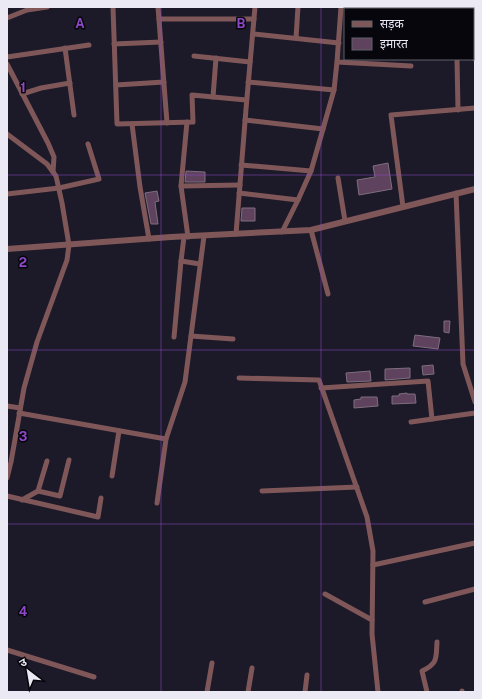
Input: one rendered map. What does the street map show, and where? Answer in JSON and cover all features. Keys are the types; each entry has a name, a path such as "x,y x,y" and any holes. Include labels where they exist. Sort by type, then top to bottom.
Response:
{"street":[{"path":"7,18 26,8 47,7"},
{"path":"113,7 117,124 193,122 192,96 246,100"},
{"path":"158,7 168,123"},
{"path":"236,234 246,100 255,7"},
{"path":"296,38 298,7"},
{"path":"282,232 311,171 324,129 334,90 338,62 342,24 341,7"},
{"path":"159,18 254,19"},
{"path":"253,34 339,43"},
{"path":"114,44 161,42"},
{"path":"7,57 89,45"},
{"path":"66,48 74,115"},
{"path":"194,56 250,62"},
{"path":"213,97 216,58"},
{"path":"457,60 458,110"},
{"path":"338,62 411,66"},
{"path":"7,64 54,157 53,172"},
{"path":"116,85 164,82"},
{"path":"248,82 334,90"},
{"path":"22,94 41,88 70,83"},
{"path":"403,207 391,115 475,108"},
{"path":"245,120 324,129"},
{"path":"174,336 181,261 186,237 181,186 187,122"},
{"path":"132,124 140,187 149,239"},
{"path":"7,134 47,164 56,176 69,245 67,260 35,349 24,388 7,478"},
{"path":"7,194 59,188 99,179 88,144"},
{"path":"241,166 311,171"},
{"path":"338,178 346,221"},
{"path":"181,186 240,186"},
{"path":"7,249 311,230 475,189"},
{"path":"239,193 298,200"},
{"path":"456,193 463,364 475,402"},
{"path":"311,230 328,294"},
{"path":"157,503 166,439 185,382 204,236"},
{"path":"181,261 200,264"},
{"path":"191,336 233,339"},
{"path":"239,378 319,380 367,517 373,551 372,634 378,692"},
{"path":"321,388 428,381 432,419"},
{"path":"7,406 119,431 166,439"},
{"path":"411,422 475,413"},
{"path":"112,476 119,431"},
{"path":"22,500 38,491 60,496 69,460"},
{"path":"38,491 47,461"},
{"path":"262,491 357,487"},
{"path":"7,496 98,517 101,498"},
{"path":"373,565 475,543"},
{"path":"425,602 475,589"},
{"path":"325,594 372,620"},
{"path":"427,692 422,671 430,668 436,659 437,642"},
{"path":"7,650 94,677"},
{"path":"207,692 212,663"},
{"path":"248,692 252,668"},
{"path":"306,692 307,675"}],"building":[{"path":"388,163 392,189 359,195 357,180 375,177 373,166"},
{"path":"186,171 205,172 205,182 185,182"},
{"path":"157,191 159,201 155,202 158,224 151,224 145,193"},
{"path":"242,208 255,208 255,221 241,221"},
{"path":"444,321 450,321 449,333 444,332"},
{"path":"415,335 440,338 438,349 413,346"},
{"path":"433,365 434,374 423,375 422,366"},
{"path":"410,368 410,378 385,380 385,369"},
{"path":"370,371 371,381 347,382 346,373"},
{"path":"399,394 415,394 416,403 392,404 392,396 399,396"},
{"path":"361,397 377,397 378,406 354,408 354,400 361,399"}]}
